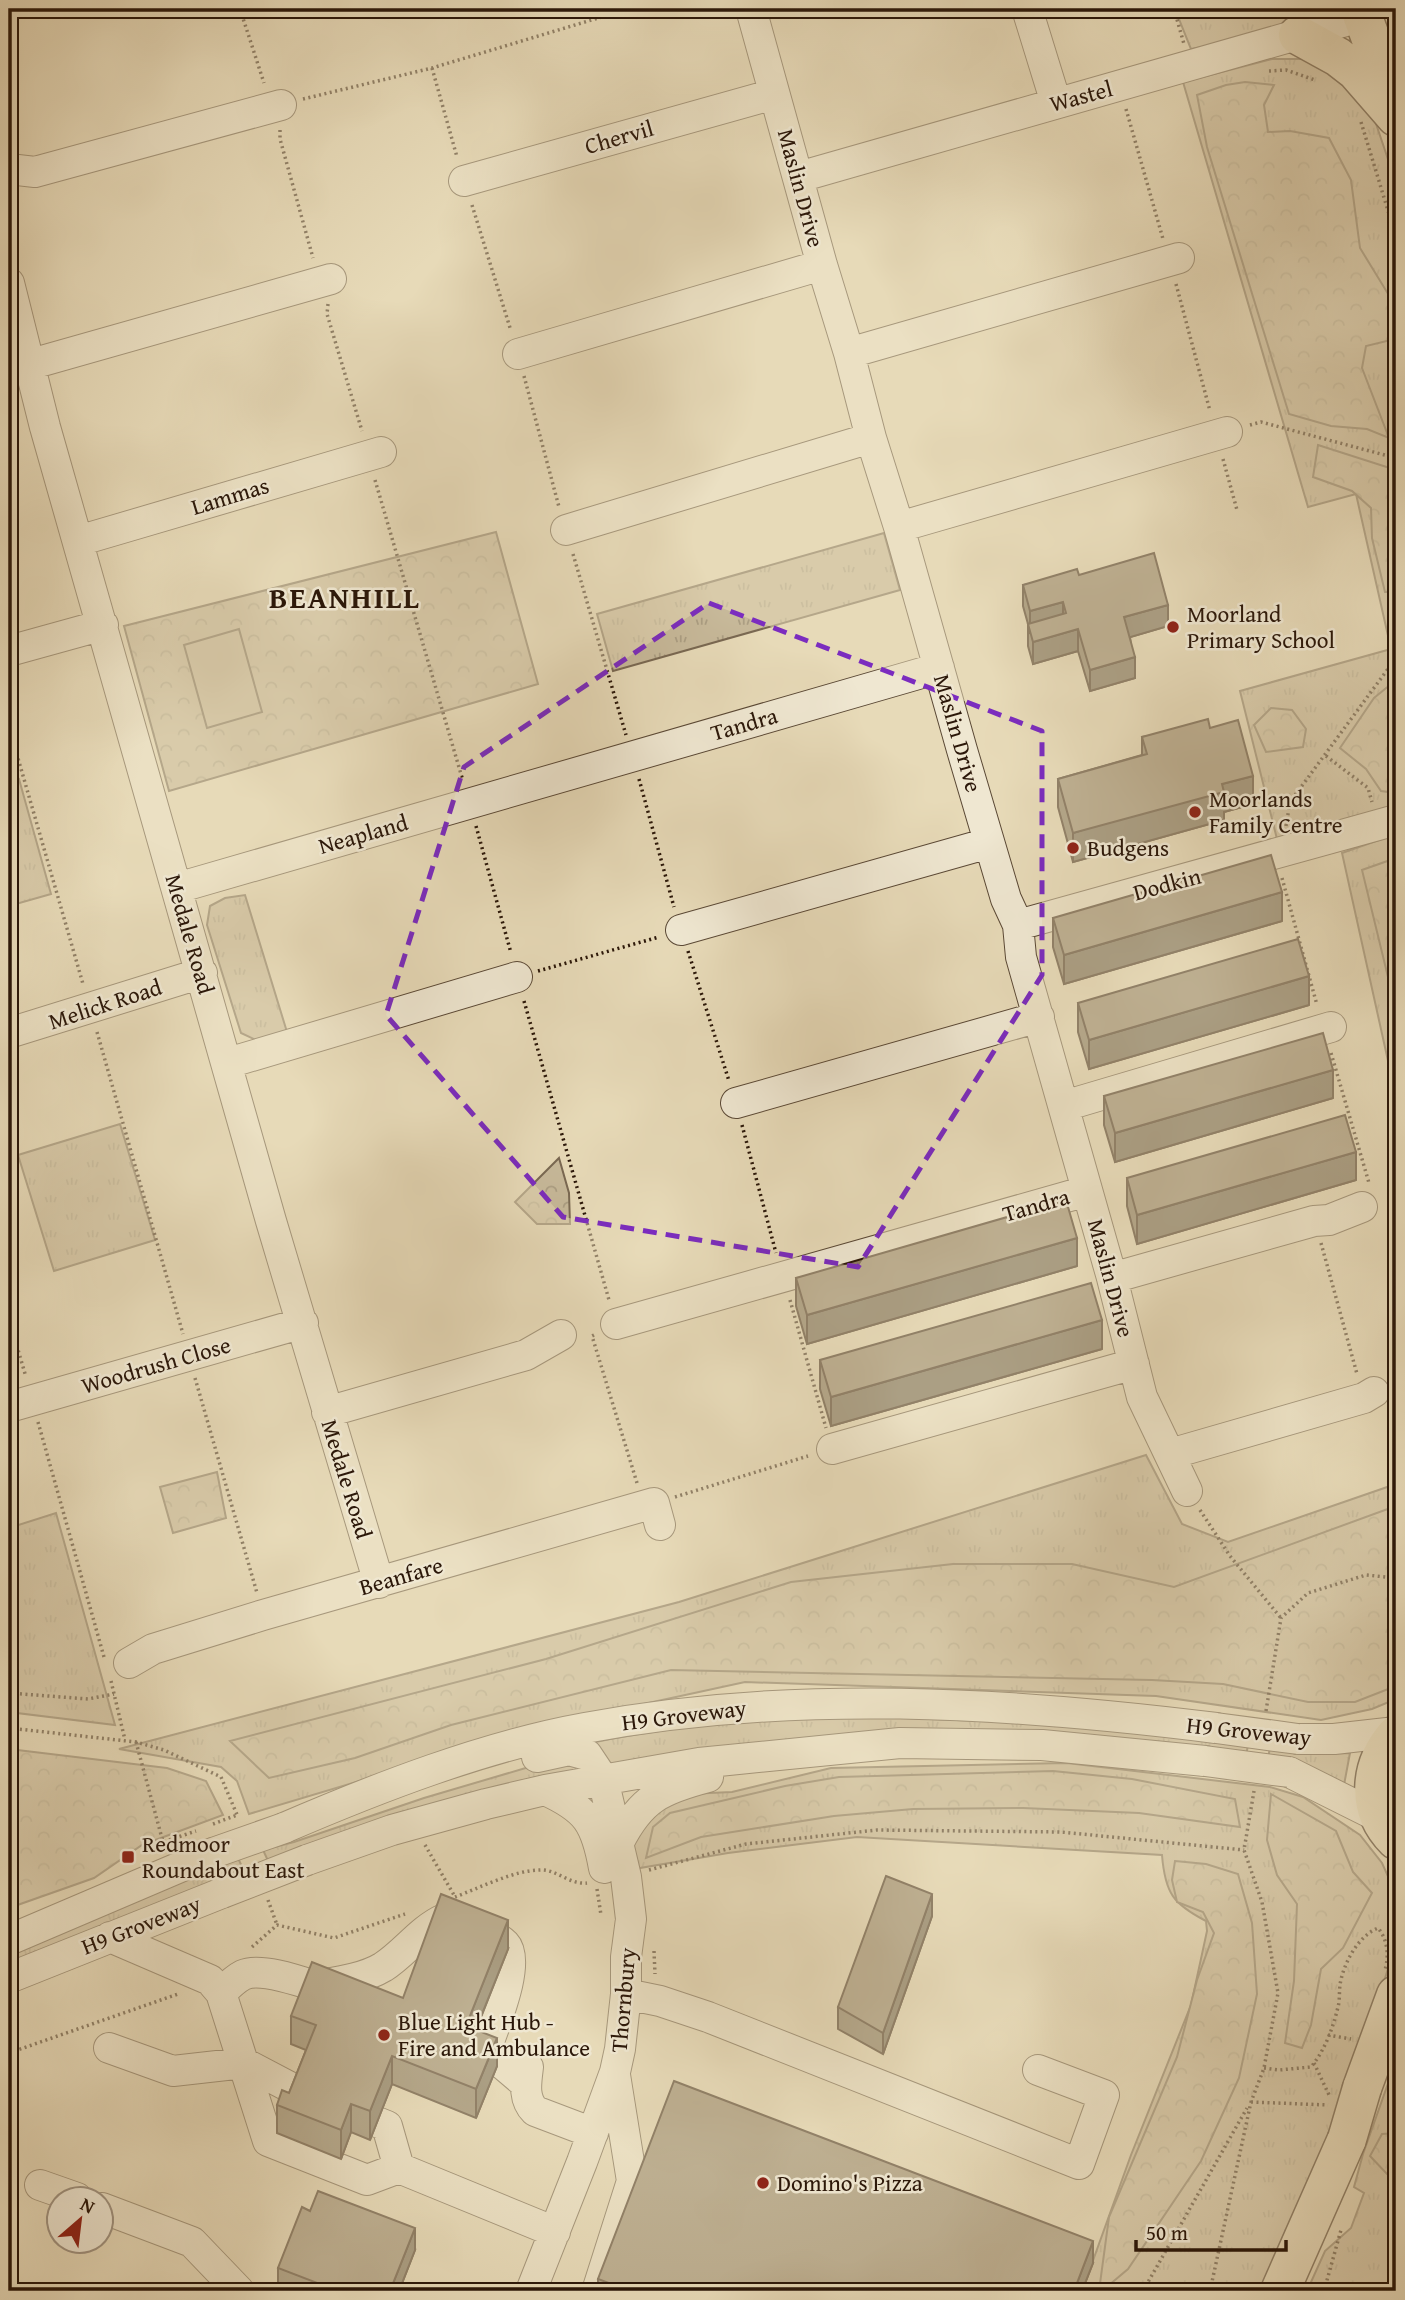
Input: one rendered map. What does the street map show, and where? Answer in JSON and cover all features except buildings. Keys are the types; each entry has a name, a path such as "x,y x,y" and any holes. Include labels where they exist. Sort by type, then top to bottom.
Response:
{"main road":[{"path":"1361,12 1387,66 1396,107"},
{"path":"1298,36 1338,57 1356,71 1378,118"},
{"path":"1388,1829 1374,1794 1375,1771 1384,1749 1396,1733"},
{"path":"1280,2291 1348,2110 1392,1977"}],"street":[{"name":"Maslin Drive","path":"751,9 871,438 989,843 1006,899 1018,925 1021,957 1112,1278 1142,1397 1187,1491"},
{"path":"1027,9 1056,103"},
{"name":"Wastel","path":"799,177 1298,36 1361,12"},
{"name":"Chervil","path":"464,181 774,94"},
{"path":"9,169 35,172 281,105"},
{"path":"849,353 1174,259"},
{"path":"517,354 822,265"},
{"path":"29,365 331,279"},
{"name":"Medale Road","path":"9,283 78,541 271,1221 379,1583"},
{"path":"899,527 1222,433"},
{"path":"566,530 871,438"},
{"name":"Lammas","path":"78,541 381,452"},
{"path":"9,651 103,625"},
{"name":"Tandra","path":"550,782 939,668"},
{"name":"Neapland","path":"177,888 550,782"},
{"name":"Dodkin","path":"1018,925 1396,820"},
{"path":"681,930 989,843"},
{"name":"Melick Road","path":"9,1033 202,973"},
{"path":"228,1063 517,977"},
{"path":"736,1103 1039,1017"},
{"path":"1064,1105 1331,1027"},
{"name":"Tandra","path":"616,1324 1087,1191"},
{"path":"1112,1278 1314,1221 1329,1220 1362,1207"},
{"name":"Woodrush Close","path":"20,1404 303,1323"},
{"path":"327,1412 526,1355 561,1335"},
{"path":"832,1449 1134,1364"},
{"path":"1170,1454 1369,1395"},
{"name":"Beanfare","path":"118,1666 153,1649 263,1615 654,1506"},
{"name":"H9 Groveway","path":"9,1940 352,1798 449,1765 583,1728 747,1706 895,1702 1104,1714 1298,1739 1334,1739 1396,1733"},
{"name":"H9 Groveway","path":"9,1978 307,1860 392,1830 545,1790 698,1763 900,1743 1042,1745 1289,1772 1388,1829"},
{"path":"619,1842 635,1814 656,1795 683,1783 835,1749"},
{"path":"449,1765 484,1768 569,1750 587,1755 603,1779"},
{"name":"Thornbury","path":"531,2291 592,2136 615,2072 620,2049 631,1919 619,1842 603,1779"},
{"path":"545,1790 580,1809 592,1824 626,1957"},
{"path":"313,1986 346,1981 381,1968 429,1926 444,1919 469,1926 503,1942 510,1951 510,1974 486,2050 527,2076 529,2105 535,2111 592,2136 616,2157 632,2181"},
{"path":"110,1937 210,1980 221,1993 268,2141 367,2180 399,2168 555,2232"},
{"path":"221,1993 243,1975 259,1973 366,2003"},
{"path":"626,1994 660,2001 708,2017 1079,2164 1104,2095 1038,2070"},
{"path":"109,2048 173,2071 244,2063 301,2093"},
{"path":"597,2291 632,2181 615,2072"},
{"path":"377,2122 387,2126 399,2168"},
{"path":"40,2185 46,2187"},
{"path":"116,2213 192,2242 239,2291"}],"path":[{"path":"240,9 261,80 281,105 280,139 312,257 331,279 327,314 361,430 381,452 374,477 616,1324 592,1336 635,1482 654,1506 832,1449"},
{"path":"281,105 432,68 628,9"},
{"path":"1174,9 1191,66"},
{"path":"1240,51 1247,71 1286,70 1317,80"},
{"path":"1129,83 1124,103 1174,259 1222,433 1237,510"},
{"path":"1378,118 1396,237"},
{"path":"1222,433 1261,422 1396,458"},
{"path":"1280,854 1290,803 1396,658"},
{"path":"9,727 263,1615"},
{"path":"517,977 681,930"},
{"path":"1314,1221 1369,1395"},
{"path":"9,1319 20,1404 118,1666 115,1694 125,1740"},
{"path":"1187,1491 1230,1556 1281,1618"},
{"path":"1266,1714 1281,1618 1308,1593 1366,1575 1396,1578"},
{"path":"9,1693 88,1699 115,1694"},
{"path":"9,1728 125,1740 164,1751 221,1777 241,1828"},
{"path":"136,1742 163,1842 190,1833"},
{"path":"1210,2291 1251,2102 1264,2068 1278,1993 1262,1902 1244,1850 1255,1782"},
{"path":"626,1877 746,1844 877,1830 1061,1832 1244,1850"},
{"path":"416,1847 425,1845 456,1897"},
{"path":"595,1882 601,1915"},
{"path":"264,1888 277,1925"},
{"path":"1264,2068 1297,2070 1311,2067 1320,2056 1339,2004 1343,1970 1356,1946 1370,1931 1378,1928 1383,1934 1392,1977"},
{"path":"9,2053 181,1993"},
{"path":"1328,2035 1361,2041"},
{"path":"1314,2063 1348,2110"},
{"path":"1251,2102 1348,2110"},
{"path":"1143,2291 1251,2102"},
{"path":"1324,2291 1342,2227"}],"highlighted area":[{"path":"709,603 1042,731 1042,975 858,1267 563,1217 386,1015 464,767"}],"green space":[{"path":"1175,9 1310,9 1292,25 1191,49"},
{"path":"1272,59 1309,59 1337,69 1371,109 1396,183 1396,808 1277,839 1240,691 1391,649 1356,494 1308,507 1183,82"},
{"path":"1245,82 1274,85 1264,105 1268,132 1290,131 1329,138 1351,180 1360,248 1390,297 1395,339 1366,346 1362,368 1389,438 1367,429 1331,426 1289,414 1207,147 1197,95"},
{"path":"1318,445 1396,470 1396,592 1385,592 1372,538 1371,508 1352,491 1313,477"},
{"path":"496,532 538,684 169,791 124,626"},
{"path":"884,533 900,590 613,671 597,614"},
{"path":"239,629 262,712 207,728 184,645"},
{"path":"1396,680 1396,793 1381,791 1366,769 1340,748 1374,698"},
{"path":"1271,708 1292,710 1306,729 1303,747 1266,752 1254,725"},
{"path":"19,779 51,894 9,906 9,782"},
{"path":"1396,834 1396,1097 1342,853"},
{"path":"1396,858 1396,1010 1362,870"},
{"path":"245,895 287,1032 256,1040 241,1033 207,925 210,906 225,898"},
{"path":"120,1124 155,1240 54,1271 18,1155"},
{"path":"559,1158 569,1193 570,1224 537,1224 515,1202"},
{"path":"1146,1455 1182,1524 1228,1542 1396,1484 1396,1699 1372,1709 1321,1720 1156,1696 745,1682 547,1725 249,1814 237,1781 221,1767 119,1749 679,1602"},
{"path":"217,1472 226,1518 173,1533 160,1487"},
{"path":"1396,1506 1396,1686 1355,1702 1308,1702 1223,1684 1152,1680 671,1670 451,1725 355,1758 269,1778 230,1741 546,1659 791,1582 953,1564 1072,1564 1174,1587"},
{"path":"56,1513 115,1725 9,1712 9,1528"},
{"path":"832,1715 1082,1725 1248,1745 1246,1756 1147,1744 613,1766 581,1745 706,1725"},
{"path":"1270,1747 1308,1754 1350,1753 1344,1785 1268,1759"},
{"path":"9,1749 167,1768 206,1781 223,1815 142,1845 94,1878 9,1908"},
{"path":"574,1763 577,1773 269,1863 263,1850 529,1767"},
{"path":"1067,1763 1270,1787 1303,1797 1360,1835 1382,1863 1396,1894 1396,1943 1364,2046 1356,2082 1263,2291 1082,2291 1131,2155 1191,2005 1207,1931 1206,1921 1178,1903 1173,1896 1166,1879 1162,1855 857,1837 728,1853 634,1869 632,1846 654,1811 688,1794 732,1792 831,1768"},
{"path":"1053,1771 1132,1779 1235,1799 1240,1827 1139,1813 1023,1808 913,1809 834,1816 701,1837 646,1858 653,1827 670,1813 785,1786 839,1777"},
{"path":"1271,1794 1336,1831 1353,1872 1372,1893 1343,1948 1321,1969 1311,2025 1302,2048 1285,2043 1294,1981 1297,1904 1277,1875 1267,1840"},
{"path":"238,1858 244,1871 9,1966 9,1949"},
{"path":"1175,1861 1206,1864 1238,1874 1252,1923 1257,1994 1239,2078 1201,2161 1128,2269 1099,2291 1109,2217 1177,2057 1197,1980 1214,1933 1203,1912 1177,1902 1172,1880"},
{"path":"1396,2061 1396,2291 1307,2291 1325,2251 1351,2228 1364,2193 1354,2187"},
{"path":"1396,2133 1396,2179 1387,2174 1370,2156 1382,2134"}],"place":[{"name":"Moorland Primary School","path":"1173,627"},
{"name":"Moorlands Family Centre","path":"1195,812"},
{"name":"Budgens","path":"1073,848"},
{"name":"Redmoor Roundabout East","path":"128,1857"},
{"name":"Blue Light Hub - Fire and Ambulance","path":"384,2035"},
{"name":"Domino's Pizza","path":"763,2183"}],"district":[{"name":"BEANHILL","path":"345,598"}]}
